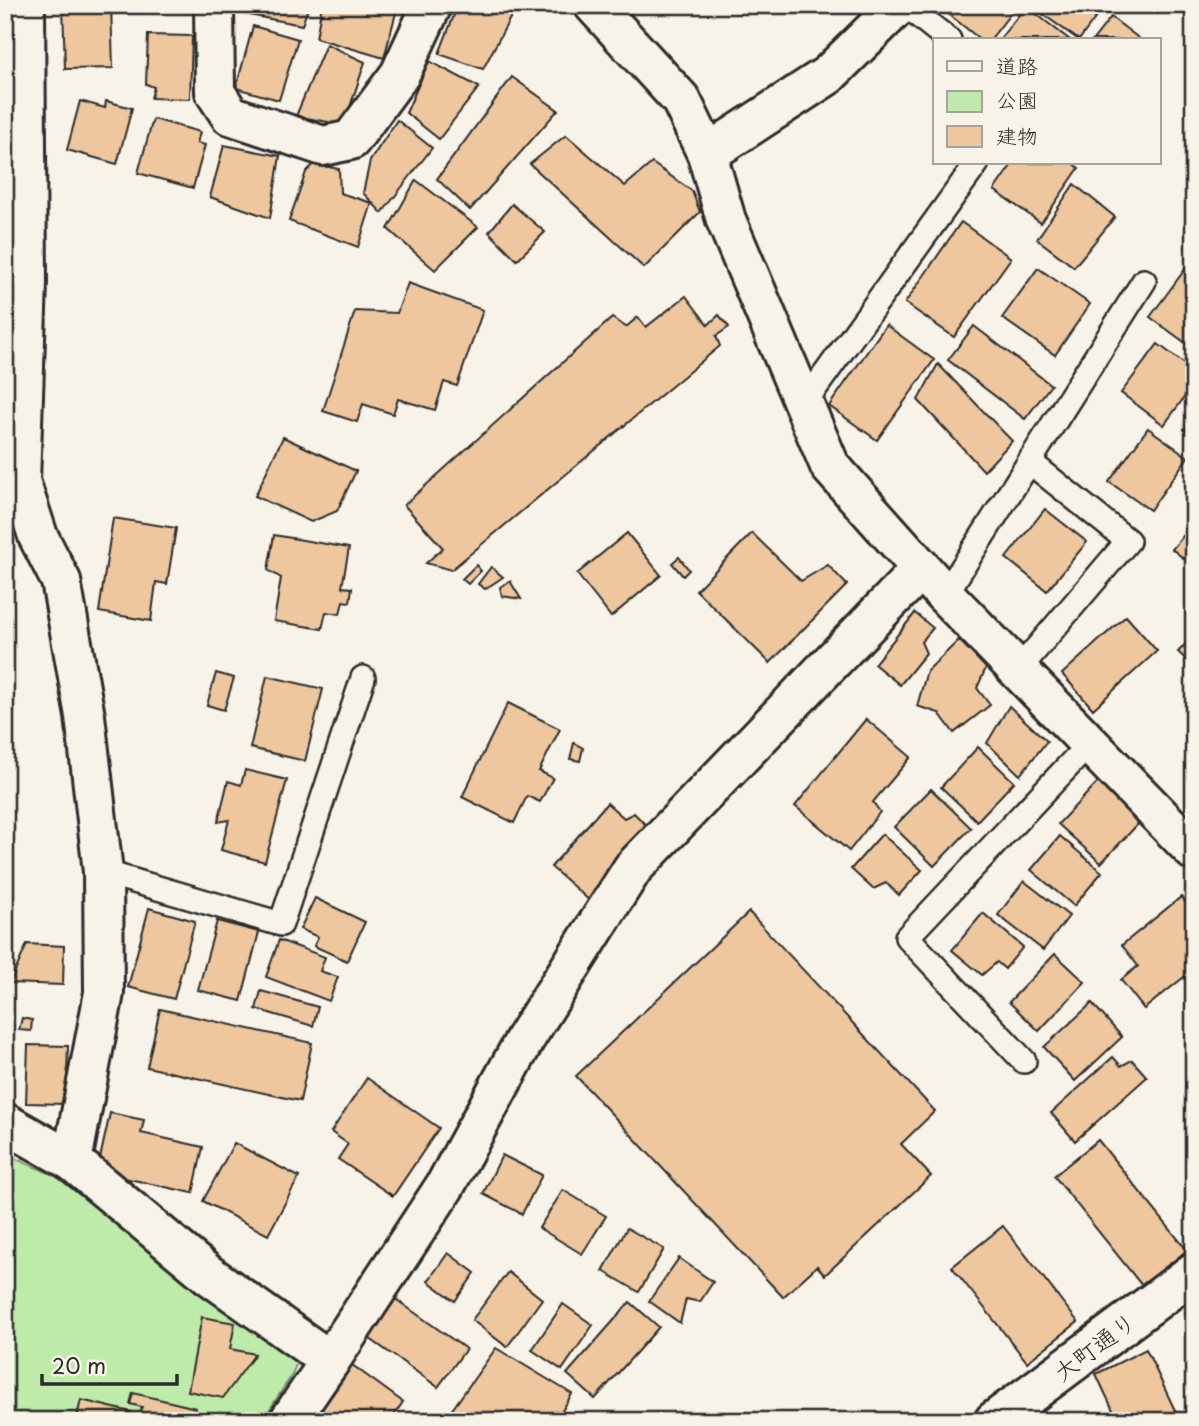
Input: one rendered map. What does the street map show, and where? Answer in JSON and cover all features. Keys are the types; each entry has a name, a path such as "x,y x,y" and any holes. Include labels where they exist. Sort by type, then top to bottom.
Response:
{"street":[{"path":"25,5 27,268 20,481 38,536 61,582 85,716 103,872 104,993 72,1161"},
{"path":"214,5 215,92 229,115 323,146 351,140 400,74 432,5"},
{"path":"594,5 681,100 707,154 726,220 830,466 933,582 1194,851"},
{"path":"707,154 828,75 892,8"},
{"path":"289,1421 439,1197 525,1040 633,868 933,582"},
{"path":"5,1123 72,1161 209,1275 330,1361"},
{"name":"大町通り","path":"994,1421 1194,1272"}],"lane":[{"path":"892,8 945,38"},
{"path":"803,405 975,164"},
{"path":"933,582 1031,463 1144,281"},
{"path":"1019,669 1128,541 1031,463"},
{"path":"103,872 281,924 363,678"},
{"path":"1024,1061 907,937 1090,743"}],"green space":[{"path":"5,1154 54,1175 298,1359 292,1375 262,1421 5,1421"}],"building":[{"path":"63,5 111,5 113,68 65,69"},
{"path":"247,5 309,5 302,25 244,14"},
{"path":"322,5 398,5 384,58 316,38"},
{"path":"458,5 517,5 483,69 439,54"},
{"path":"937,5 1017,5 992,38 978,38"},
{"path":"1030,5 1105,5 1080,38 1076,38"},
{"path":"1026,6 1067,38 1001,38"},
{"path":"1111,17 1138,38 1095,38"},
{"path":"253,26 298,39 279,100 236,88"},
{"path":"148,35 192,36 190,99 151,98 154,87 146,84"},
{"path":"326,44 365,62 344,125 296,116"},
{"path":"429,61 479,87 439,139 406,113"},
{"path":"512,77 558,110 470,210 437,179"},
{"path":"80,101 105,108 106,101 132,108 117,164 67,150"},
{"path":"153,119 200,132 197,143 205,145 193,188 138,173"},
{"path":"397,120 432,148 382,213 363,193 370,161"},
{"path":"566,135 625,186 652,163 692,191 700,212 644,268 530,164"},
{"path":"224,145 280,156 270,218 210,197"},
{"path":"314,164 339,169 340,193 372,203 358,247 289,221 306,172"},
{"path":"1012,164 1073,164 1079,168 1041,223 994,190"},
{"path":"416,180 478,227 435,270 388,229"},
{"path":"1074,184 1115,217 1074,267 1037,239"},
{"path":"512,204 545,232 517,260 489,232"},
{"path":"961,222 1011,258 954,337 905,303"},
{"path":"1194,257 1194,349 1150,317"},
{"path":"1038,268 1090,304 1055,355 1002,318"},
{"path":"408,283 483,310 457,386 444,382 435,410 398,399 393,414 363,404 357,422 323,411 355,311 397,313"},
{"path":"686,296 708,325 719,315 729,327 716,336 720,346 451,570 426,563 443,548 404,505 612,318 626,327 638,317 646,327"},
{"path":"886,325 934,360 877,440 829,406"},
{"path":"974,326 1051,385 1025,419 948,360"},
{"path":"1158,344 1194,371 1194,384 1164,425 1121,393"},
{"path":"938,364 1012,441 984,471 918,400"},
{"path":"1194,417 1194,437 1184,429"},
{"path":"1148,428 1188,457 1150,510 1109,482"},
{"path":"283,437 356,471 337,511 311,522 255,496"},
{"path":"1045,509 1087,542 1047,591 1006,558"},
{"path":"113,518 176,528 167,584 156,582 151,621 99,612"},
{"path":"1194,523 1194,567 1172,549"},
{"path":"627,533 661,575 611,617 577,574"},
{"path":"752,533 801,581 828,565 847,585 770,663 696,590"},
{"path":"274,535 349,548 342,587 352,588 350,602 343,601 340,614 326,612 322,629 274,621 281,578 268,570"},
{"path":"679,557 689,570 683,576 672,563"},
{"path":"476,565 481,571 468,584 462,579"},
{"path":"491,567 503,577 485,589 478,584"},
{"path":"510,581 521,599 502,596 500,587"},
{"path":"915,613 933,628 921,642 926,653 900,685 874,664"},
{"path":"1126,616 1157,651 1093,709 1062,674"},
{"path":"1194,635 1194,667 1178,652"},
{"path":"959,640 986,668 977,688 990,705 954,733 939,713 917,706 927,671"},
{"path":"216,673 234,678 224,710 207,705"},
{"path":"267,676 323,689 305,761 250,748"},
{"path":"508,703 560,729 539,771 553,778 540,802 527,796 514,823 462,797"},
{"path":"1009,706 1047,741 1020,775 987,743"},
{"path":"866,719 911,757 873,802 880,812 849,851 795,806"},
{"path":"574,743 583,748 580,761 570,759"},
{"path":"978,747 1014,782 977,821 941,787"},
{"path":"245,770 287,780 265,862 221,850 229,820 218,822 228,781 241,785"},
{"path":"1098,782 1140,822 1101,863 1058,824"},
{"path":"931,789 971,828 934,866 894,827"},
{"path":"607,803 624,818 634,813 645,824 641,843 590,901 551,867"},
{"path":"882,834 922,870 899,895 886,883 873,889 851,869"},
{"path":"1060,836 1102,872 1074,906 1031,870"},
{"path":"1024,881 1069,916 1043,950 998,915"},
{"path":"1181,897 1194,912 1194,969 1144,1009 1121,980 1138,966 1122,945"},
{"path":"315,898 365,922 347,961 314,946 318,937 300,929"},
{"path":"149,908 195,921 174,999 128,987"},
{"path":"749,912 935,1111 901,1144 931,1176 825,1275 817,1266 783,1297 576,1076"},
{"path":"983,913 1023,947 1005,969 997,962 982,975 952,950"},
{"path":"217,921 259,932 241,1001 198,990"},
{"path":"279,940 325,957 320,971 338,977 329,1001 266,977"},
{"path":"27,944 64,946 63,985 10,983"},
{"path":"1055,954 1085,982 1039,1031 1009,1002"},
{"path":"261,991 318,1007 313,1026 256,1009"},
{"path":"1092,1003 1122,1037 1075,1081 1044,1047"},
{"path":"160,1009 312,1043 300,1101 147,1067"},
{"path":"22,1018 32,1020 31,1031 19,1030"},
{"path":"28,1045 68,1046 66,1104 26,1103"},
{"path":"1113,1057 1121,1066 1132,1060 1147,1077 1075,1141 1051,1113"},
{"path":"367,1078 439,1128 393,1196 338,1159 348,1144 331,1132"},
{"path":"110,1113 144,1120 141,1133 203,1147 193,1193 97,1172"},
{"path":"1098,1140 1187,1250 1143,1287 1054,1176"},
{"path":"234,1143 299,1177 268,1235 203,1201"},
{"path":"502,1155 542,1175 522,1214 483,1194"},
{"path":"563,1190 606,1216 582,1254 539,1228"},
{"path":"1003,1226 1078,1322 1027,1362 952,1267"},
{"path":"627,1228 664,1249 639,1292 603,1271"},
{"path":"448,1253 475,1273 455,1301 428,1281"},
{"path":"679,1258 713,1282 700,1302 686,1299 680,1323 649,1301"},
{"path":"508,1272 542,1299 507,1347 472,1320"},
{"path":"394,1298 466,1349 438,1387 366,1336"},
{"path":"630,1302 659,1327 595,1399 567,1374"},
{"path":"563,1304 593,1325 562,1370 532,1350"},
{"path":"202,1317 235,1323 230,1349 255,1354 223,1398 188,1391"},
{"path":"496,1348 572,1394 556,1421 450,1421 446,1418"},
{"path":"1146,1349 1180,1421 1118,1421 1096,1374"},
{"path":"348,1362 403,1402 390,1421 308,1421"},
{"path":"133,1393 196,1408 193,1421 139,1421 142,1407 130,1404"},
{"path":"81,1400 131,1412 129,1421 76,1421"}]}
